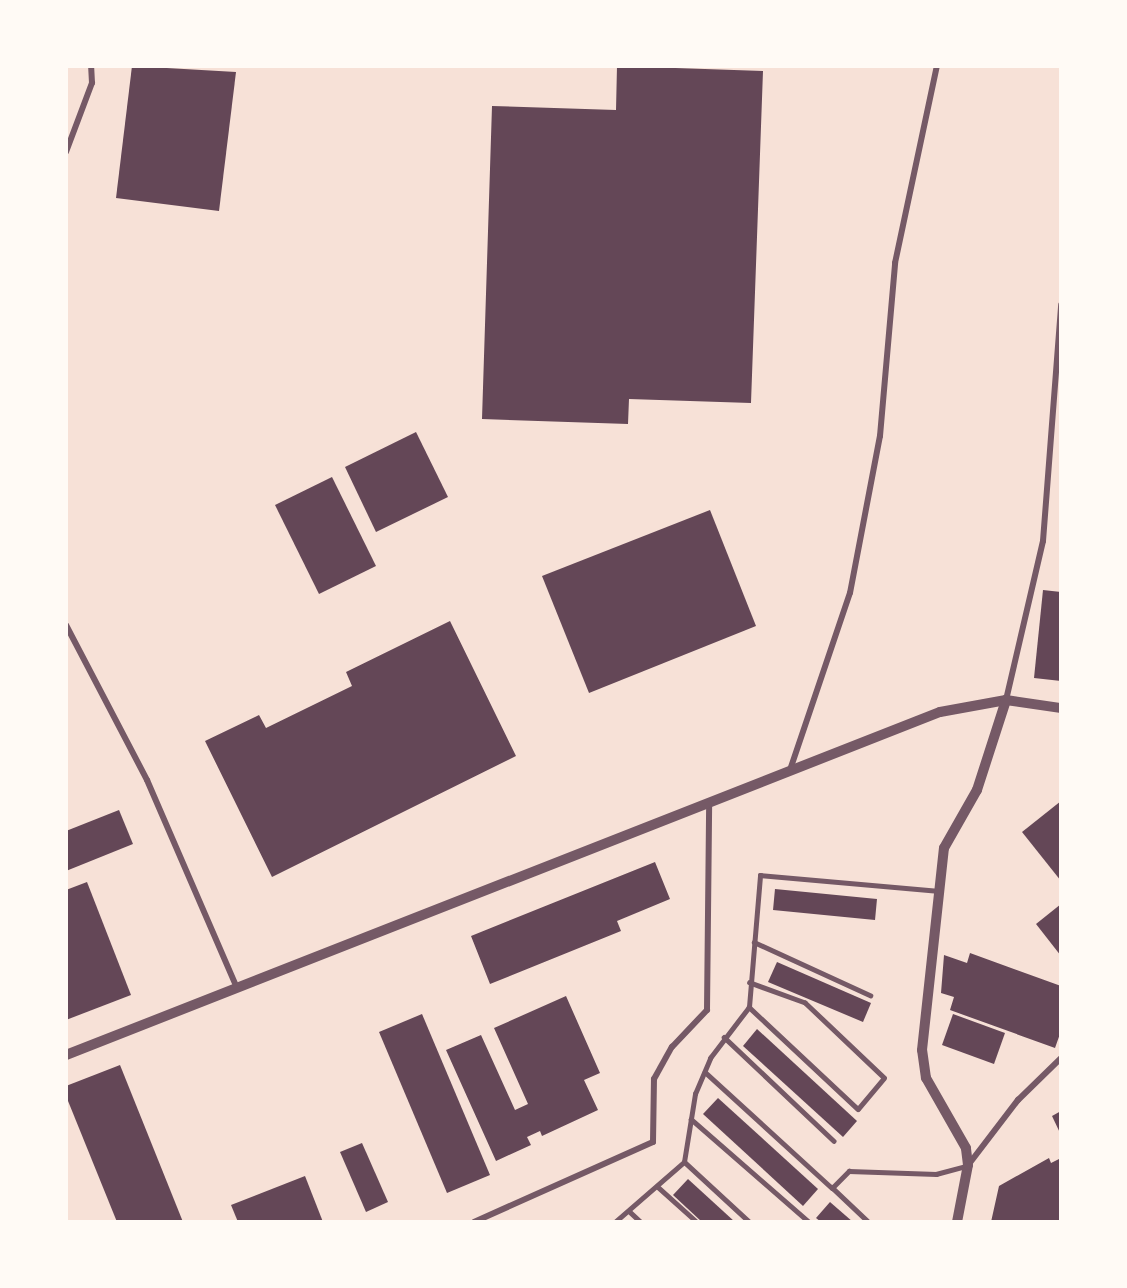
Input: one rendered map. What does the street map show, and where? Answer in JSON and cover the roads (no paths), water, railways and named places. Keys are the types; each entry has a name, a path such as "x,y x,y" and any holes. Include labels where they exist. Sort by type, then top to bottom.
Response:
{"street":[{"path":"66,152 92,82 91,66"},
{"path":"790,771 850,594 879,436 895,263 937,66"},
{"path":"957,1222 968,1165 966,1148 926,1078 922,1050 939,891 944,848 977,790 1006,700 1043,541 1061,305"},
{"path":"66,626 147,780 237,988"},
{"path":"66,1055 940,712 1006,700 1061,708"},
{"path":"474,1222 652,1142 654,1079 672,1047 707,1010 709,803"},
{"path":"968,1165 1018,1100 1061,1058"}],"lane":[{"path":"615,1222 658,1187 684,1161 691,1119 705,1072 724,1037 749,1007 760,875 939,891"},
{"path":"754,942 870,995"},
{"path":"749,1007 858,1108 884,1078 805,1004 750,983"},
{"path":"724,1037 834,1141"},
{"path":"705,1072 868,1222"},
{"path":"691,1119 809,1222"},
{"path":"684,1161 749,1222"},
{"path":"832,1188 849,1171 956,1173 968,1165"},
{"path":"658,1187 697,1222"},
{"path":"629,1211 641,1222"}]}
